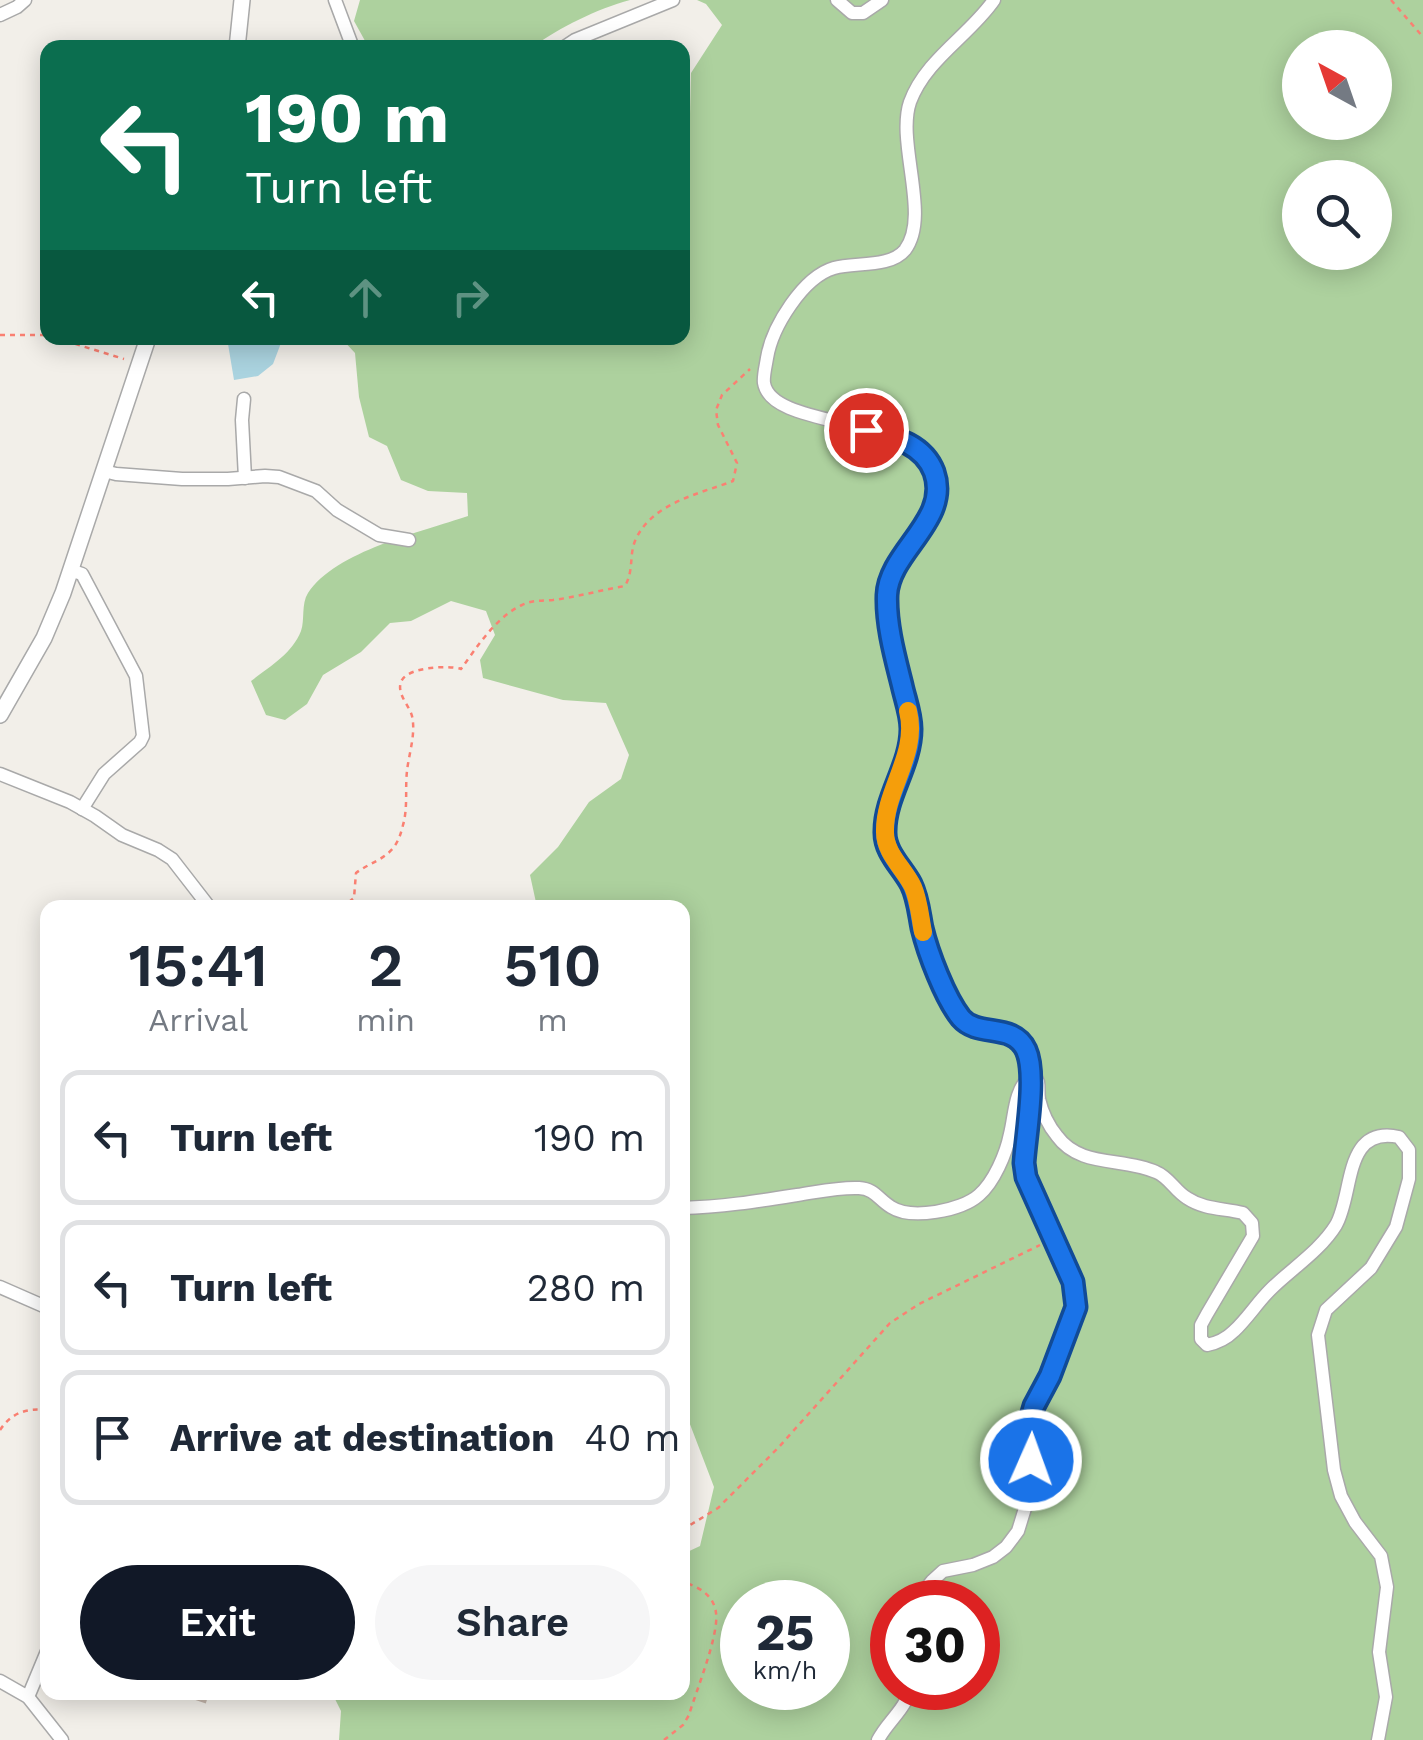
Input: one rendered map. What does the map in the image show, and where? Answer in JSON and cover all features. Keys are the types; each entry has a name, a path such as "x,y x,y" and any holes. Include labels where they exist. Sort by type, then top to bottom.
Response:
{"street":[{"path":"0,14 25,0"},
{"path":"238,40 242,0"},
{"path":"335,0 350,40"},
{"path":"574,40 674,0"},
{"path":"837,0 852,13 864,14 882,0"},
{"path":"933,1580 944,1572 994,1557 1018,1531 1026,1505 1031,1460 1030,1420 1076,1307 1073,1282 1026,1177 1031,1073 1026,1050 1006,1032 964,1022 931,959 912,886 891,855 884,836 911,733 887,596 890,579 930,515 936,478 921,452 897,438 788,406 770,396 764,383 768,352 805,285 821,272 838,266 901,255 908,244 913,230 914,201 907,134 909,105 921,80 994,0"},
{"path":"0,715 44,638 146,345"},
{"path":"244,399 245,478"},
{"path":"104,470 182,478 279,478 316,491 337,510 379,535 409,540"},
{"path":"70,570 82,574 136,676 143,736 104,774 82,809"},
{"path":"0,774 82,809 122,835 158,850 172,859 204,900"},
{"path":"690,1208 725,1207 844,1188 864,1188 905,1212 935,1212 967,1203 980,1194 1003,1155 1018,1090 1031,1073"},
{"path":"1031,1073 1037,1079 1047,1122 1077,1154 1154,1170 1188,1199 1206,1208 1243,1213 1252,1223 1253,1236 1201,1325 1201,1339 1207,1345 1234,1332 1256,1304 1334,1229 1345,1207 1354,1158 1367,1142 1384,1134 1399,1137 1408,1150 1409,1179 1396,1227 1371,1268 1326,1310 1318,1335 1334,1470 1341,1496 1355,1522 1382,1556 1388,1587 1379,1652 1386,1698 1378,1740"},
{"path":"0,1287 40,1304"},
{"path":"28,1698 40,1669"},
{"path":"0,1680 28,1698 62,1740"},
{"path":"878,1740 900,1710"}],"path":[{"path":"1391,0 1423,37"},
{"path":"0,335 40,335"},
{"path":"79,345 140,364"},
{"path":"352,900 356,873 392,849 404,822 413,729 412,714 402,696 402,680 408,674 436,667 461,669 484,638 522,604 625,586 631,574 634,543 646,523 666,507 733,481 737,463 718,425 716,410 722,395 768,352"},
{"path":"690,1525 718,1508 778,1448 890,1323 935,1296 1053,1240"},
{"path":"0,1430 18,1412 40,1409"},
{"path":"664,1740 683,1726 689,1715 714,1632 716,1612 710,1598 690,1584"}],"green space":[{"path":"360,0 630,0 579,19 543,40 365,40 354,21"},
{"path":"697,0 1423,0 1423,1740 339,1740 341,1711 336,1700 690,1700 690,1551 700,1546 714,1487 690,1424 690,900 535,900 530,875 558,847 589,802 621,779 629,755 606,703 563,700 483,678 480,660 495,635 486,611 451,601 411,621 390,623 361,652 323,675 307,704 285,720 266,715 251,681 292,647 302,627 306,597 321,578 359,554 468,516 467,493 428,491 401,480 387,446 369,437 359,397 355,353 348,345 690,345 691,73 722,25 706,4"}],"water":[{"path":"228,345 280,345 273,364 258,376 234,380"}],"slow traffic":[{"path":"908,711 911,733 884,836 891,855 912,886 923,932"}],"route":[{"path":"866,430 897,438 921,452 936,478 930,515 890,579 887,596 911,733 884,836 891,855 912,886 931,959 964,1022 1006,1032 1026,1050 1031,1071 1026,1177 1076,1295 1076,1307 1063,1343 1030,1420 1031,1460"}]}
